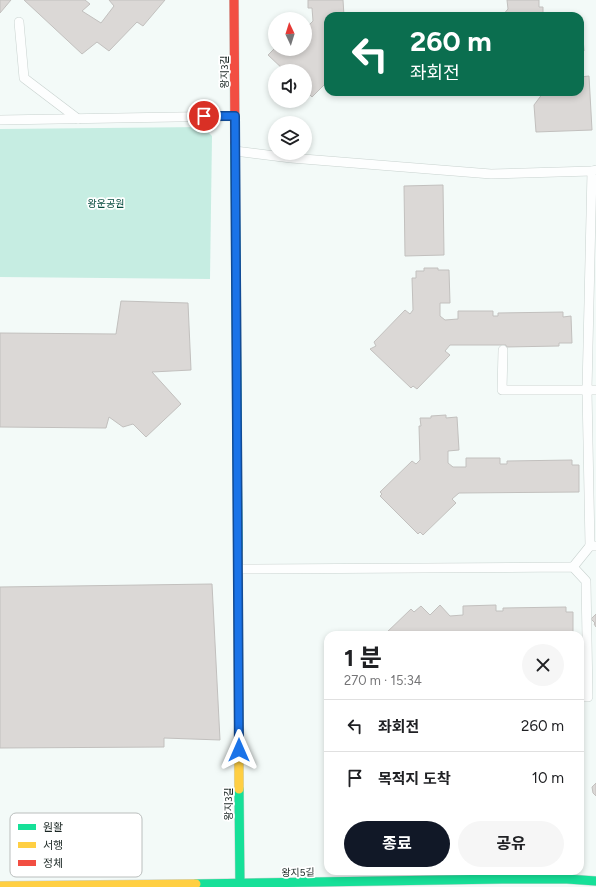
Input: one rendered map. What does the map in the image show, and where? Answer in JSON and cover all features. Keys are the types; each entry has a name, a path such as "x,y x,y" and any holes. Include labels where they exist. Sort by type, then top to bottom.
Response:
{"street":[{"name":"왕지3길","path":"234,0 240,886"},
{"name":"왕지5길","path":"0,886 240,886 502,879 567,879 596,881"}],"lane":[{"path":"19,22 24,78 78,119"},
{"path":"0,120 235,116"},
{"path":"235,151 291,158 491,174 594,171 592,390 593,546 573,567 238,569"},
{"path":"503,350 502,390 592,390"},
{"path":"573,567 586,581 588,697"}],"green space":[{"name":"왕운공원","path":"203,127 212,136 210,279 0,277 0,129"}],"building":[{"path":"0,0 11,0 0,13"},
{"path":"24,0 85,0 90,4 82,11 101,23 114,6 109,0 165,0 143,26 137,22 109,51 97,42 82,54"},
{"path":"308,0 343,0 344,12 324,12 324,85 312,97 312,64 278,64 269,56 312,56 312,8 308,8"},
{"path":"507,0 539,0 539,7 543,7 543,12 505,12 508,9"},
{"path":"589,76 592,130 536,132 534,105 541,96 584,96 584,77"},
{"path":"443,185 444,255 405,256 404,186"},
{"path":"424,268 449,270 450,303 440,303 440,316 445,320 458,319 458,311 493,311 493,316 498,316 498,313 563,312 563,317 571,316 572,343 559,343 559,346 506,347 506,345 450,345 445,351 450,355 417,389 413,386 411,388 370,349 376,346 374,342 405,310 410,314 413,310 412,278 416,278 416,271 424,271"},
{"path":"121,301 188,303 191,370 152,372 181,404 146,437 133,424 123,427 109,417 106,428 0,427 0,333 116,334"},
{"path":"446,415 446,418 457,417 459,450 448,451 448,463 453,467 466,467 466,458 500,458 500,464 507,464 507,461 572,460 572,465 579,465 579,492 459,493 452,499 456,503 423,535 420,532 418,534 380,496 382,494 380,492 412,461 416,464 420,460 420,418 431,418 431,416"},
{"path":"212,584 220,740 164,738 164,747 0,748 0,587"},
{"path":"440,605 450,616 463,615 463,606 496,605 496,611 503,611 503,608 566,607 566,612 573,612 573,631 388,631 411,609 414,612 421,606 430,615"},
{"path":"596,614 596,627 594,624 595,623 591,619"},
{"path":"596,783 596,796 593,793 592,787"}],"traffic: fast":[{"path":"235,143 238,550"},
{"path":"239,789 240,887"},
{"path":"196,884 502,879 567,879 596,881"}],"traffic: slow":[{"path":"238,550 239,789"},
{"path":"0,886 196,884"}],"traffic: jam":[{"path":"234,0 235,143"}],"route":[{"path":"204,116 235,116 239,750"}]}
